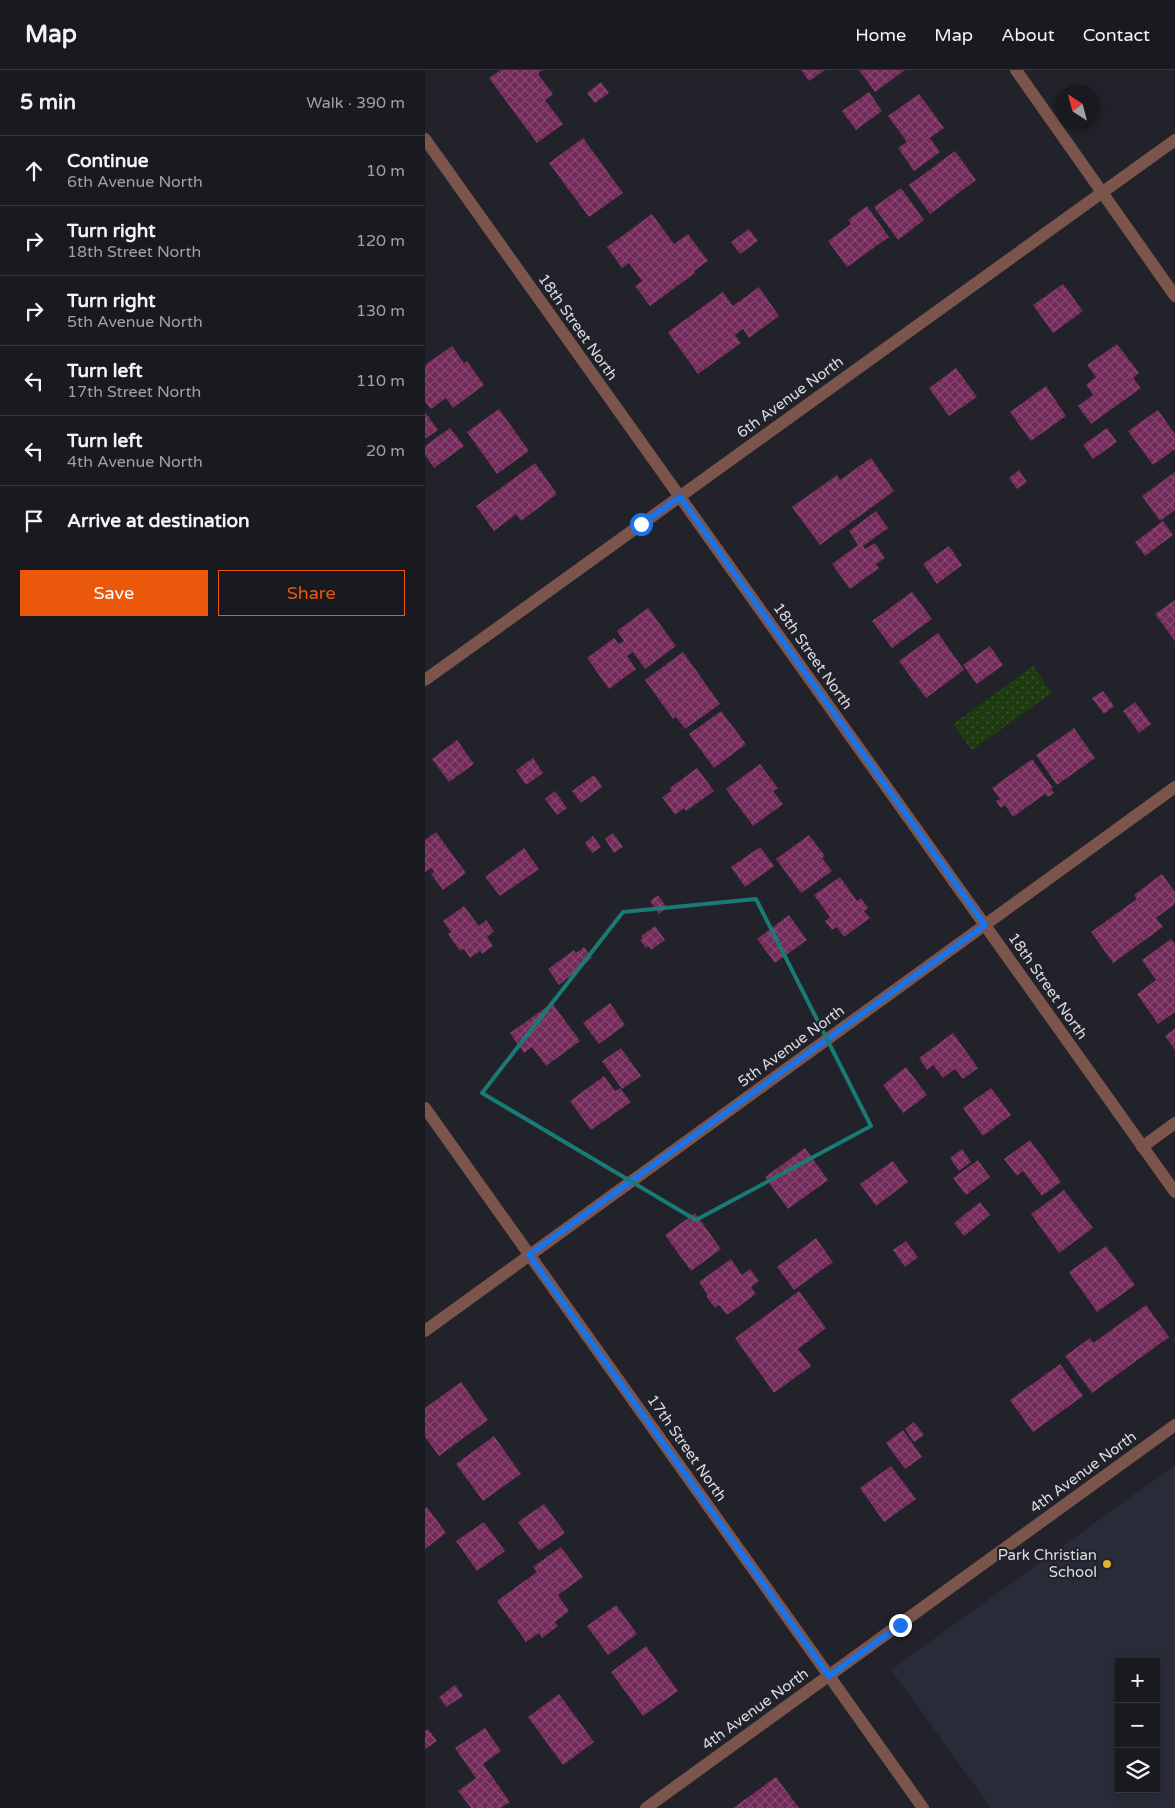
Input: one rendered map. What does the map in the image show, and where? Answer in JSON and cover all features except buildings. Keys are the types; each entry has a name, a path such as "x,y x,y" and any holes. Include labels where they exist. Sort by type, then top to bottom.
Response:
{"street":[{"path":"1016,70 1175,296"},
{"name":"18th Street North","path":"425,139 1175,1192"},
{"name":"6th Avenue North","path":"425,680 1175,140"},
{"name":"5th Avenue North","path":"425,1331 1175,787"},
{"name":"17th Street North","path":"425,1108 923,1808"},
{"path":"1142,1147 1175,1124"},
{"name":"4th Avenue North","path":"646,1808 1175,1426"}],"highlighted area":[{"path":"756,899 871,1126 696,1220 482,1093 623,912"}],"shaded area":[{"name":"Park Christian School","path":"1175,1465 1175,1808 991,1808 891,1670"}],"green space":[{"path":"1033,666 1052,693 972,750 953,724"}],"place":[{"name":"Park Christian School","path":"1107,1564"}],"route":[{"path":"641,524 680,497 985,925 529,1255 829,1676 900,1625"}]}
